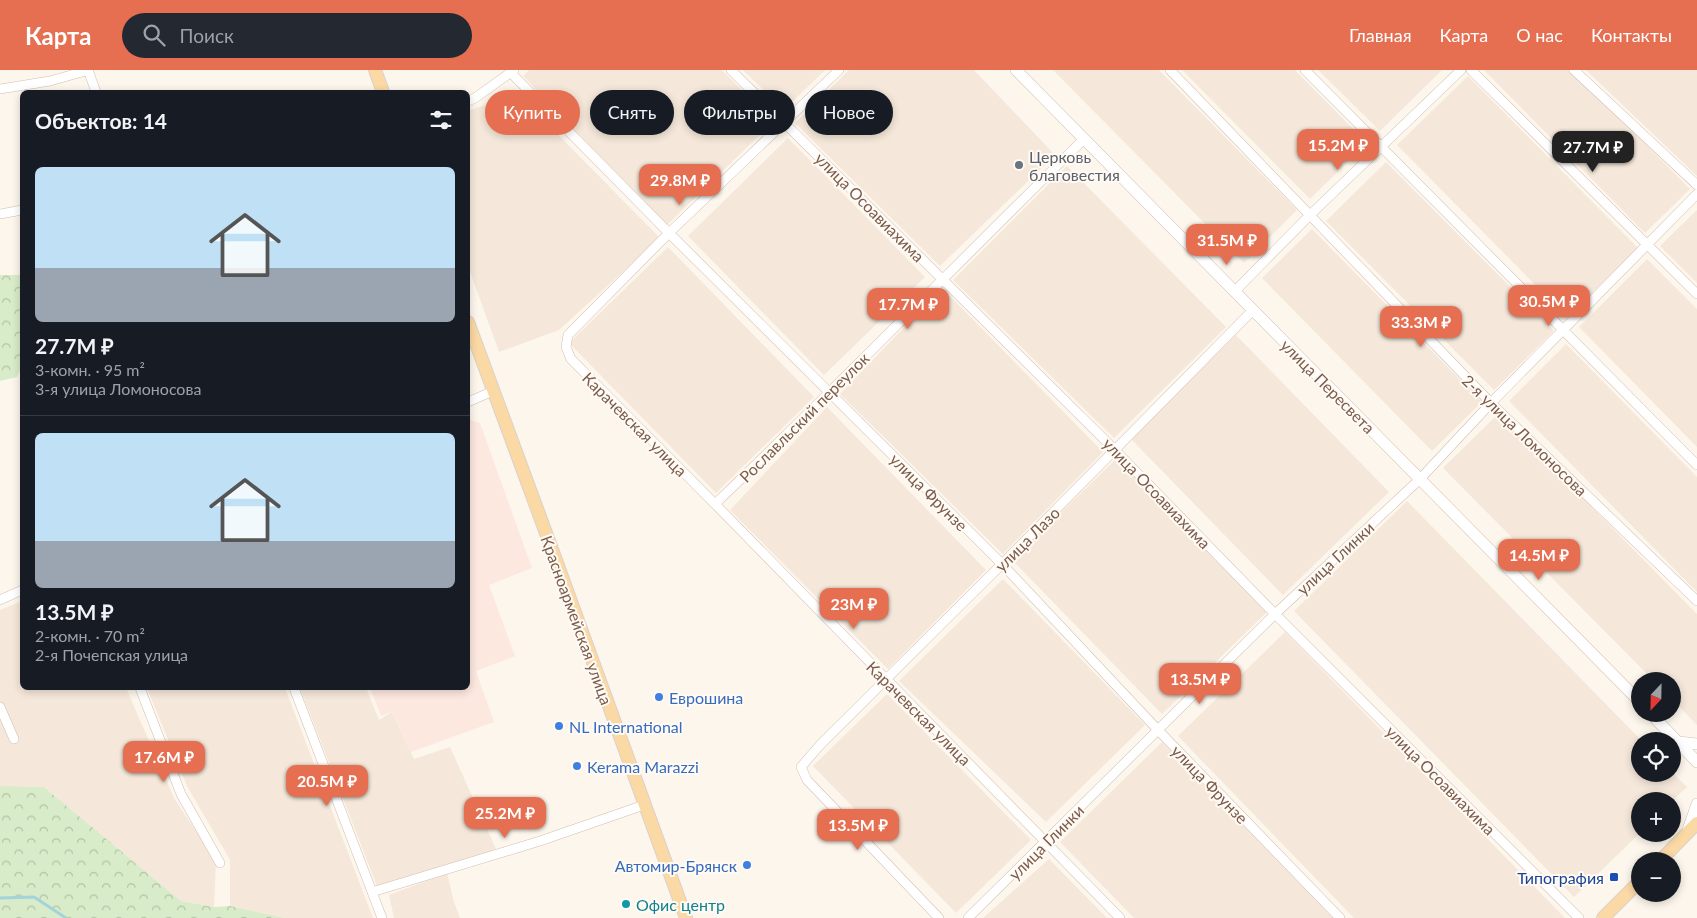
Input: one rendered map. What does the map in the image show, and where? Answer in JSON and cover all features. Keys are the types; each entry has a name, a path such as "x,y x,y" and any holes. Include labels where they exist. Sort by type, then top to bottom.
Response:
{"main road":[{"path":"375,70 382,90"},
{"name":"улица Пересвета","path":"1017,70 1631,693"},
{"name":"Красноармейская улица","path":"470,328 686,918"},
{"path":"1659,722 1669,732"},
{"path":"1681,742 1697,744"},
{"path":"1681,743 1697,750"},
{"path":"1681,744 1697,762"},
{"path":"1687,834 1697,804"},
{"path":"1687,834 1697,817"},
{"path":"1669,852 1697,823"},
{"path":"1603,918 1631,890"}],"street":[{"path":"0,89 50,81 88,70 95,90"},
{"name":"улица Осоавиахима","path":"731,70 752,90"},
{"path":"795,113 840,70"},
{"name":"2-я улица Ломоносова","path":"1170,70 1491,403 1697,601"},
{"path":"1306,70 1697,464"},
{"path":"1234,291 1461,70"},
{"path":"1472,70 1697,294"},
{"path":"1574,70 1697,185"},
{"path":"470,100 513,72"},
{"name":"улица Фрунзе","path":"513,72 669,233 1002,564 1158,730 1340,918"},
{"name":"улица Осоавиахима","path":"795,132 1115,450 1275,614 1579,918"},
{"path":"669,233 771,135"},
{"name":"Рославльский переулок","path":"715,504 830,393 1084,139"},
{"name":"улица Глинки","path":"968,918 1275,614 1420,479 1491,403 1697,194"},
{"path":"0,214 20,210"},
{"name":"Карачевская улица","path":"669,233 568,335 566,347 571,359 1120,918"},
{"name":"улица Лазо","path":"939,918 807,780 801,767 820,744 887,680 1253,310"},
{"path":"470,401 493,391"},
{"path":"0,600 20,591"},
{"path":"141,690 181,794 220,863"},
{"path":"295,690 382,918"},
{"path":"0,707 14,739"},
{"path":"372,892 540,841 644,805"}],"shaded area":[{"path":"529,70 722,70 742,90 684,90 684,135 760,135 667,225 580,135 580,90 537,90 523,76"},
{"path":"743,70 825,70 795,99 795,90 764,90"},
{"path":"849,70 974,70 1055,155 940,266 807,135 893,135 893,90 829,90"},
{"path":"1053,70 1159,70 1297,210 1244,263"},
{"path":"1182,70 1295,70 1367,143 1310,199"},
{"path":"1318,70 1442,70 1380,131"},
{"path":"1484,70 1572,70 1690,189 1645,233"},
{"path":"1586,70 1697,70 1697,176"},
{"path":"1468,76 1638,248 1567,317 1397,145"},
{"path":"485,105 485,135 558,135 660,238 559,330 499,352 470,272 470,110"},
{"path":"805,113 805,133 795,123"},
{"path":"788,138 925,277 824,375 688,236"},
{"path":"1386,162 1554,331 1494,390 1326,221"},
{"path":"1067,166 1226,327 1114,438 953,280"},
{"path":"1697,210 1697,283 1660,246"},
{"path":"1312,229 1482,402 1432,451 1262,278"},
{"path":"668,247 814,397 716,493 569,343"},
{"path":"1647,259 1697,309 1697,447 1579,327"},
{"path":"942,288 1103,452 1003,554 840,394"},
{"path":"1236,335 1389,492 1283,595 1130,438"},
{"path":"1566,344 1697,477 1697,592 1509,401"},
{"path":"827,407 986,570 888,669 730,510"},
{"path":"1499,413 1697,614 1697,725 1681,708 1681,672 1645,672 1443,468"},
{"path":"470,420 480,423 532,568 489,585 515,656 476,671 494,722 411,752 392,712 381,716 371,690 470,690"},
{"path":"1118,457 1268,611 1162,714 1012,560"},
{"path":"1407,501 1633,732 1631,732 1631,782 1681,781 1687,787 1681,793 1631,792 1631,842 1574,897 1294,611"},
{"path":"1003,579 1145,725 1046,822 899,681"},
{"path":"20,602 20,690 127,690 174,798 216,861 214,907 181,901 44,787 0,786 0,610"},
{"path":"1285,632 1565,918 1354,918 1178,736"},
{"path":"148,690 286,690 373,918 285,918 230,906 230,860 187,786"},
{"path":"301,690 367,690 379,720 392,712 414,759 450,747 496,849 447,869 377,886"},
{"path":"887,694 1031,840 956,913 813,766"},
{"path":"1162,742 1333,918 1134,918 1060,842"},
{"path":"1049,859 1107,918 983,918"},
{"path":"447,873 460,918 394,918 389,895"}],"green space":[{"path":"0,275 20,275 20,370 17,377 0,381"},
{"path":"0,786 44,787 181,901 214,907 230,906 285,918 0,918"}],"waterway":[{"path":"0,898 34,897 66,918"}],"place":[{"name":"Церковь благовестия","path":"1019,165"},
{"name":"Еврошина","path":"659,697"},
{"name":"NL International","path":"559,726"},
{"name":"Kerama Marazzi","path":"577,766"},
{"name":"Автомир-Брянск","path":"747,865"},
{"name":"Типография","path":"1614,877"},
{"name":"Офис центр","path":"626,904"}]}
